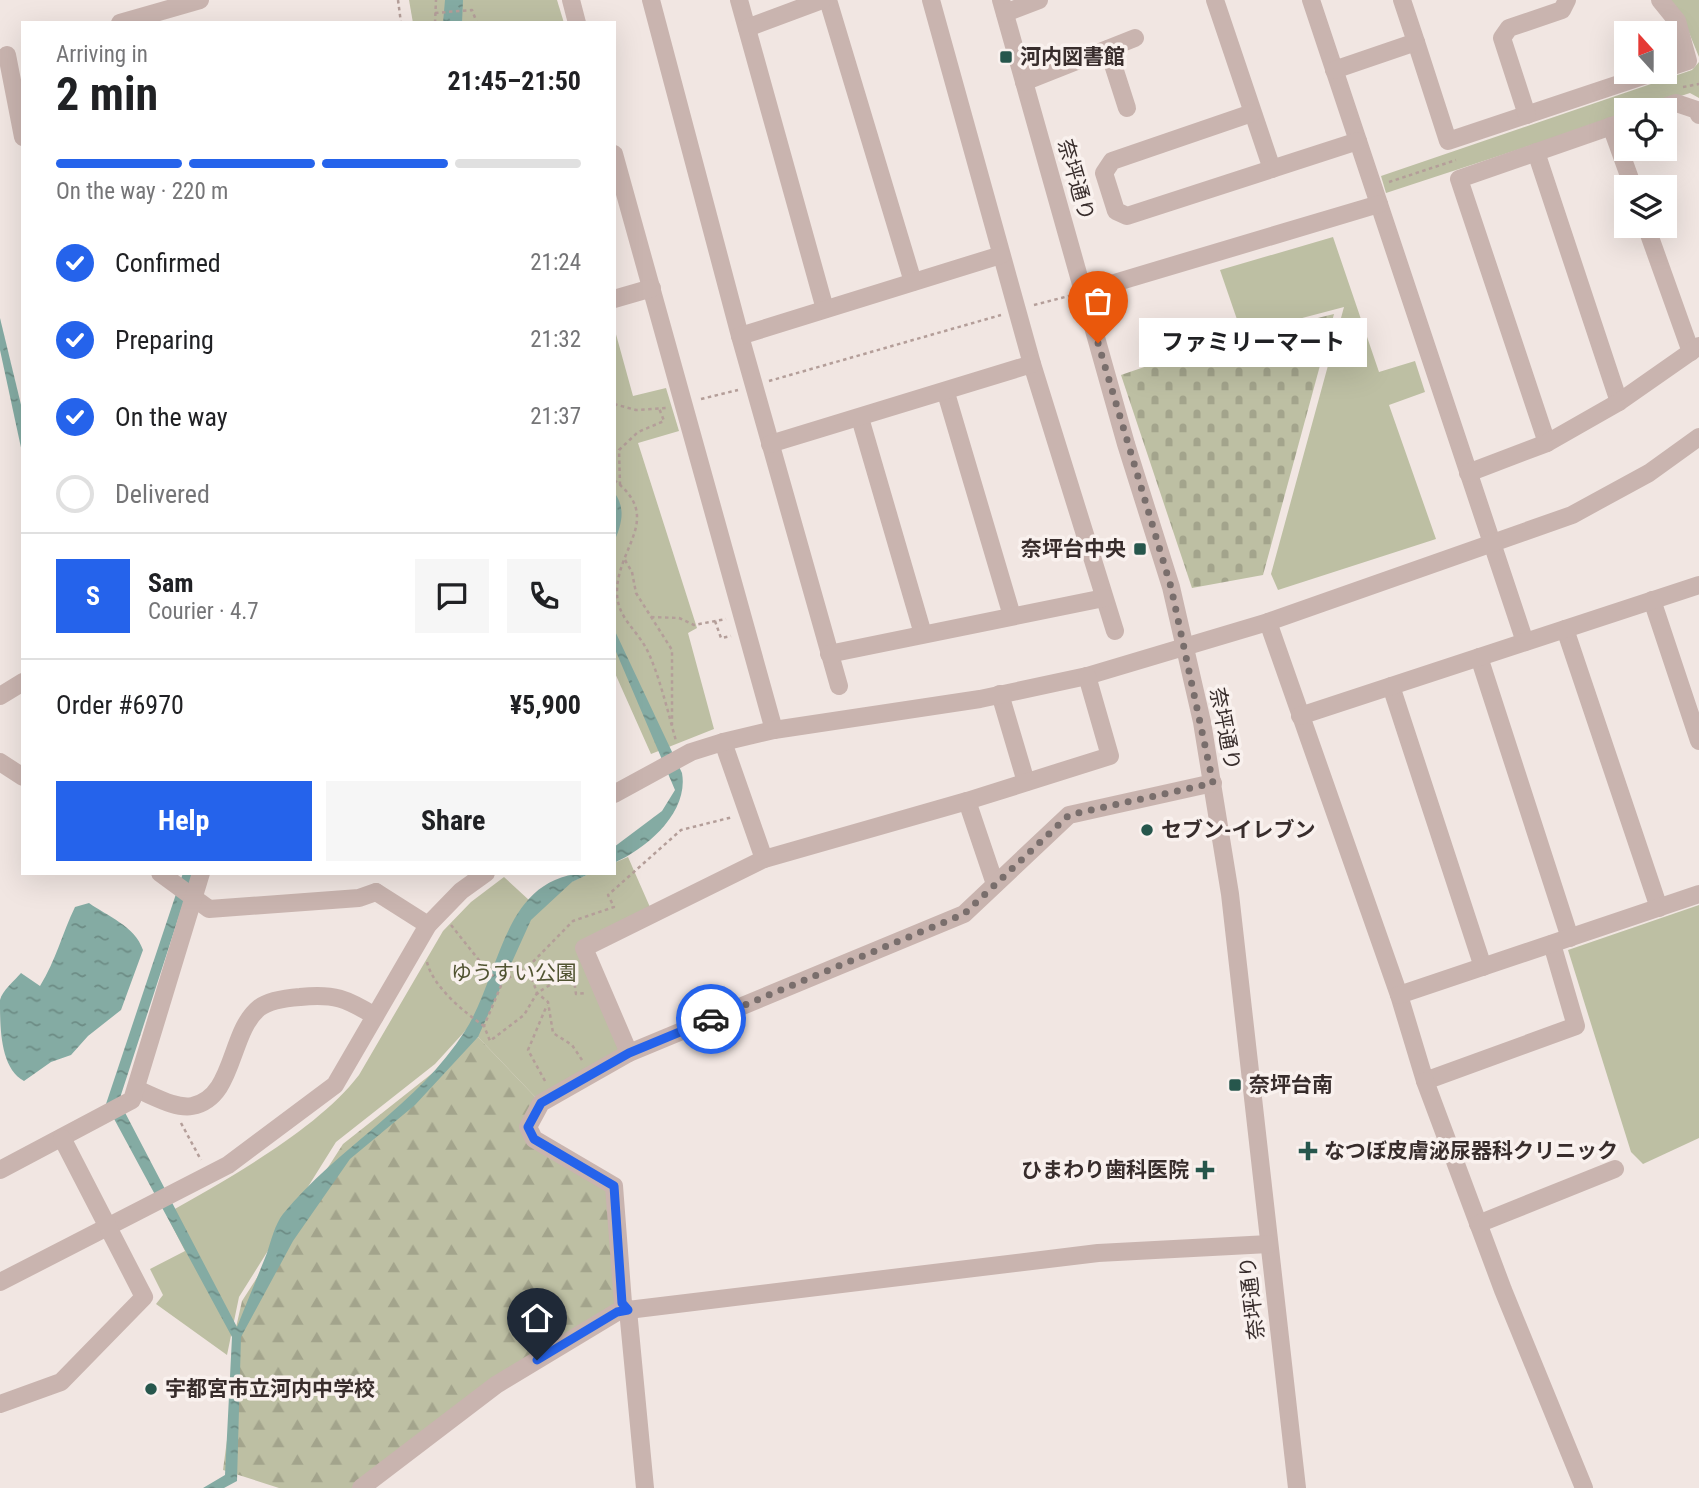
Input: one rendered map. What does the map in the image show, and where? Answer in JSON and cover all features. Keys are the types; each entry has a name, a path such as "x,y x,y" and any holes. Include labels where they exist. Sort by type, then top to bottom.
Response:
{"street":[{"path":"126,21 200,0"},
{"path":"571,0 576,21"},
{"path":"651,0 740,336 839,686"},
{"path":"739,0 825,309"},
{"path":"747,28 825,0 913,282"},
{"path":"931,0 1032,364 1115,631"},
{"path":"1003,7 1039,0"},
{"path":"1215,0 1272,169"},
{"path":"1311,0 1525,642"},
{"path":"1402,0 1448,141 1619,84"},
{"path":"1527,115 1502,38 1509,28 1562,10 1567,0"},
{"path":"1660,0 1677,21 1688,61 1677,65"},
{"name":"奈坪通り","path":"1003,7 1126,444 1171,587 1213,783 1230,894 1297,1488"},
{"path":"1024,82 1136,38"},
{"path":"1334,70 1416,42"},
{"path":"1108,49 1127,108"},
{"path":"10,54 21,124"},
{"path":"1677,103 1698,110 1699,115"},
{"path":"1252,113 1112,161 1104,173 1116,211 1127,216 1357,141"},
{"path":"1547,443 1459,179 1614,125"},
{"path":"1536,152 1619,402"},
{"path":"616,161 774,730"},
{"path":"1084,292 1379,204"},
{"path":"1468,473 1547,443 1619,402 1695,349 1651,238"},
{"path":"740,336 1001,255"},
{"path":"616,298 652,288"},
{"path":"770,444 946,393 1032,364"},
{"path":"946,393 1012,616"},
{"path":"860,418 923,634"},
{"path":"616,790 671,763 723,742 774,730 1000,694 1087,676 1268,622 1572,515 1649,473 1699,437"},
{"path":"1300,716 1699,585"},
{"path":"829,654 1104,598"},
{"path":"1652,600 1699,741"},
{"path":"1268,622 1399,996 1425,1081 1478,1224 1584,1488"},
{"path":"1565,629 1659,908"},
{"path":"1479,657 1570,938"},
{"path":"629,1053 584,948 764,859 967,801 1110,755 1087,676"},
{"path":"0,696 21,683"},
{"path":"1391,686 1483,967"},
{"path":"1000,694 1026,782"},
{"path":"723,742 764,859"},
{"path":"0,762 21,776"},
{"path":"645,1488 628,1310 622,1303 614,1186 534,1139 528,1127 541,1103 629,1053 964,914 1069,815 1213,783"},
{"path":"967,801 995,884"},
{"path":"163,875 208,909 359,898 376,892"},
{"path":"0,1170 132,1100 187,892 200,875"},
{"path":"374,875 376,892"},
{"path":"0,1282 108,1229 228,1165 335,1085 428,925 461,891 483,875"},
{"path":"376,892 428,925"},
{"path":"1399,996 1699,894"},
{"path":"1425,1081 1576,1026 1552,944"},
{"path":"136,1089 184,1107 195,1106 210,1098 221,1083 245,1023 260,1006 283,999 322,994 347,999 375,1016"},
{"path":"0,1404 61,1382 144,1297 62,1138"},
{"path":"1478,1224 1615,1169"},
{"path":"361,1488 496,1385 617,1312 1098,1254 1269,1244"}],"path":[{"path":"398,0 401,21"},
{"path":"435,21 436,0"},
{"path":"435,13 472,10 476,21"},
{"path":"684,404 1084,292"},
{"path":"616,405 636,410 659,408 664,421 638,432 619,450 620,485"},
{"path":"616,482 630,492 638,524 618,575 619,610 646,648 672,728 672,650 636,593 632,572 625,560"},
{"path":"651,617 679,618 694,625 715,621 745,624"},
{"path":"715,621 721,638 745,624"},
{"path":"484,1026 503,981 528,967 573,920 614,907 608,895 681,830 748,813"},
{"path":"450,924 489,974 503,981"},
{"path":"528,967 537,993 548,1002 553,1033 572,1045"},
{"path":"430,975 484,1026 490,1041 524,1015 537,993 563,977 574,980 576,994"},
{"path":"548,1002 528,1050 553,1097"},
{"path":"184,1107 180,1120 210,1175"}],"green space":[{"path":"409,0 557,0 563,21 413,21"},
{"path":"1670,0 1699,0 1699,57 1683,18"},
{"path":"1699,62 1699,98 1690,93 1675,98 1614,98 1614,118 1386,193 1381,176 1651,84 1677,84 1677,75 1692,70"},
{"path":"1333,237 1379,372 1415,361 1425,392 1389,405 1436,539 1278,590 1271,574 1344,307 1242,334 1220,270"},
{"path":"1334,314 1263,575 1192,588 1121,375 1211,344"},
{"path":"616,334 633,396 666,388 679,431 638,443 697,628 688,633 714,729 651,754 616,675"},
{"name":"ゆうすい公園","path":"628,857 653,914 584,948 629,1053 541,1103 478,1037 466,1030 435,1064 336,1142 239,1297 227,1355 156,1304 163,1295 150,1269 185,1251 166,1214 269,1152 320,1115 341,1095 359,1075 443,931 471,902 504,877 530,901 587,875 616,875 616,862"},
{"path":"1699,905 1699,1138 1643,1164 1631,1152 1568,950"},
{"path":"478,1037 541,1103 528,1127 614,1186 623,1303 361,1488 279,1488 223,1470 233,1395 235,1332 242,1301 343,1144"}],"water":[{"path":"445,0 463,0 462,21 443,21"},
{"path":"0,318 21,405 21,448 0,350"},
{"path":"616,495 622,516 616,537"},
{"path":"616,633 682,773 682,787 673,815 663,827 640,848 616,862 616,846 662,811 675,790 616,652"},
{"path":"182,875 192,875 119,1101 237,1327 275,1228 283,1214 328,1168 401,1104 446,1057 465,1031 477,1008 508,930 522,908 539,890 562,877 587,875 572,882 531,920 478,1037 415,1105 350,1159 293,1241 241,1337 237,1481 224,1488 203,1488 225,1475 232,1337 106,1104"},
{"path":"89,903 134,934 143,950 121,1010 88,1036 71,1055 51,1062 24,1081 10,1067 6,1057 1,1034 1,997 21,973 40,986 75,907"}],"way so far":[{"path":"711,1019 964,914 1069,815 1213,783 1171,587 1126,444 1098,343"}],"place":[{"name":"河内図書館","path":"1006,57"},
{"name":"ファミリーマート","path":"1098,343"},
{"name":"奈坪台中央","path":"1140,549"},
{"name":"セブン-イレブン","path":"1147,830"},
{"name":"奈坪台南","path":"1235,1085"},
{"name":"なつぼ皮膚泌尿器科クリニック","path":"1308,1151"},
{"name":"ひまわり歯科医院","path":"1205,1170"},
{"name":"宇都宮市立河内中学校","path":"151,1389"}],"route":[{"path":"537,1360 617,1312 628,1310 622,1303 614,1186 534,1139 528,1127 541,1103 629,1053 711,1019"}]}
